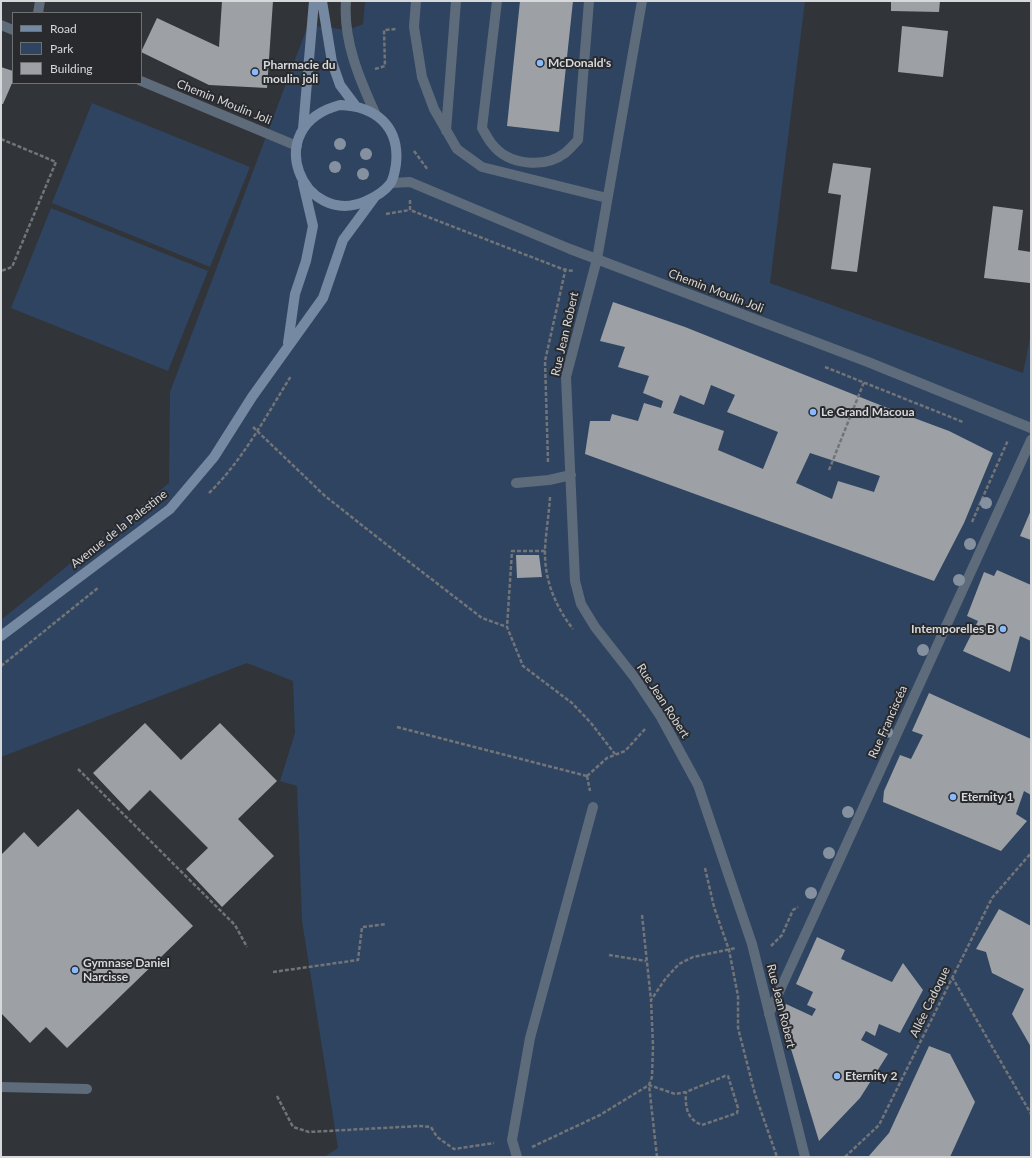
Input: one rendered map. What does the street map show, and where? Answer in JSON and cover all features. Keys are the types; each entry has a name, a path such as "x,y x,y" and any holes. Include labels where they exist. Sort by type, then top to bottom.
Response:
{"main road":[{"path":"303,129 314,1"},
{"path":"322,1 332,62 340,85 355,105"},
{"path":"340,105 355,105 375,113 386,124 394,138 397,154 391,183 374,198 359,204 348,206 326,202 313,193 302,180 296,164 296,146 303,129 313,117 325,109 340,105"},
{"name":"Avenue de la Palestine","path":"288,344 295,294 306,261 313,226 302,180"},
{"name":"Avenue de la Palestine","path":"1,636 170,509 214,457 288,344 323,298 343,240 374,198"}],"street":[{"path":"38,12 40,1"},
{"path":"346,1 345,21 358,74 375,113"},
{"path":"416,1 414,28 422,77 434,110 457,149 482,167 607,198"},
{"path":"446,130 456,1"},
{"path":"497,1 482,128 492,145 508,157 527,163 546,162 564,154 578,140 589,1"},
{"name":"Rue Jean Robert","path":"642,1 597,259 566,377 575,581 581,604 595,627 635,678 661,717 698,785 752,944 805,1157"},
{"path":"1,25 12,30"},
{"name":"Chemin Moulin Joli","path":"142,81 296,146"},
{"name":"Chemin Moulin Joli","path":"391,183 410,182 597,259 868,362 1031,428"},
{"name":"Rue Franciscéa","path":"769,1014 1031,440"},
{"path":"516,483 549,480 571,475"},
{"path":"517,1156 512,1140 530,1038 593,807"},
{"path":"1,1087 87,1089"}],"path":[{"path":"1,139 56,162 12,268 1,271"},
{"path":"410,182 410,210 565,270"},
{"path":"829,470 864,382"},
{"path":"240,416 325,496 482,618 507,627"},
{"path":"545,551 512,551 507,627 523,666 572,704 591,723 616,754"},
{"path":"398,727 587,776 607,758 625,751 637,737"},
{"path":"78,769 235,925 247,947"},
{"name":"Allée Cadoque","path":"845,1157 879,1125 992,898 1031,853"},
{"path":"642,915 653,1046 652,1077 649,1085 657,1157"},
{"path":"273,972 358,960 362,927 386,924"},
{"path":"650,1000 666,978 679,964 693,957 722,951"},
{"path":"609,955 646,962"},
{"path":"952,976 1031,1114"},
{"path":"649,1085 675,1094 686,1092 728,1076 738,1108 737,1113 702,1125 698,1124 688,1114 685,1103 686,1092"},
{"path":"517,1156 600,1115 649,1085"},
{"path":"277,1096 293,1127 309,1132 431,1127 437,1137 454,1149 512,1140"}],"green space":[{"path":"365,1 805,1 770,283 1023,373 1031,334 1031,1157 324,1157 338,1148 302,921 297,786 280,781 295,733 293,681 247,663 1,757 1,620 169,483 170,392 308,25 348,30 363,24"},
{"path":"92,103 250,167 210,267 52,203"},
{"path":"51,208 208,271 168,371 11,308"}],"building":[{"path":"222,1 273,1 267,88 209,85 142,52 157,18 219,47"},
{"name":"McDonald's","path":"520,1 573,1 559,132 507,126"},
{"path":"891,1 940,1 939,12 891,11"},
{"path":"902,26 948,31 943,77 898,72"},
{"path":"1,67 12,71 12,83 3,104 1,104"},
{"path":"833,163 871,168 857,272 831,269 841,195 828,193"},
{"path":"993,206 1023,210 1018,250 1031,252 1030,283 984,278"},
{"path":"613,302 685,327 949,431 993,453 964,523 934,581 585,454 590,421 610,421 612,414 638,421 644,403 661,408 663,401 643,393 649,376 618,367 625,347 600,341","holes":["711,385 735,395 727,412 778,432 763,469 718,450 724,431 673,413 680,395 704,405","810,453 880,476 874,492 838,481 832,499 796,483"]},
{"path":"1031,510 1031,540 1020,536"},
{"path":"516,555 539,555 542,577 517,578"},
{"name":"Intemporelles B","path":"997,570 1031,585 1031,641 1020,636 1010,672 963,651 978,621 967,616 984,572 994,576"},
{"path":"929,693 1031,739 1031,795 1024,791 1016,814 1027,821 1001,851 883,802 884,791 900,755 911,759 923,735 912,731"},
{"path":"145,723 181,760 220,723 277,781 238,819 274,856 222,907 186,869 208,848 150,790 129,811 93,773"},
{"name":"Gymnase Daniel Narcisse","path":"78,809 193,926 67,1048 46,1027 30,1043 1,1013 1,855 24,832 38,847"},
{"path":"999,909 1031,926 1031,1047 1012,1014 1024,989 992,973 986,952 976,949"},
{"path":"817,937 845,950 841,959 892,982 903,963 923,990 900,1033 879,1024 875,1036 866,1031 861,1040 888,1054 860,1098 819,1141 781,1016 786,1004 812,1016 816,1009 807,1005 813,992 796,984"},
{"path":"929,1046 950,1054 975,1102 950,1157 868,1157 889,1133"}],"place":[{"name":"McDonald's","path":"540,63"},
{"name":"Pharmacie du moulin joli","path":"255,72"},
{"name":"Le Grand Macoua","path":"813,412"},
{"name":"Intemporelles B","path":"1003,629"},
{"name":"Eternity 1","path":"953,797"},
{"name":"Gymnase Daniel Narcisse","path":"75,970"},
{"name":"Eternity 2","path":"837,1076"}]}
